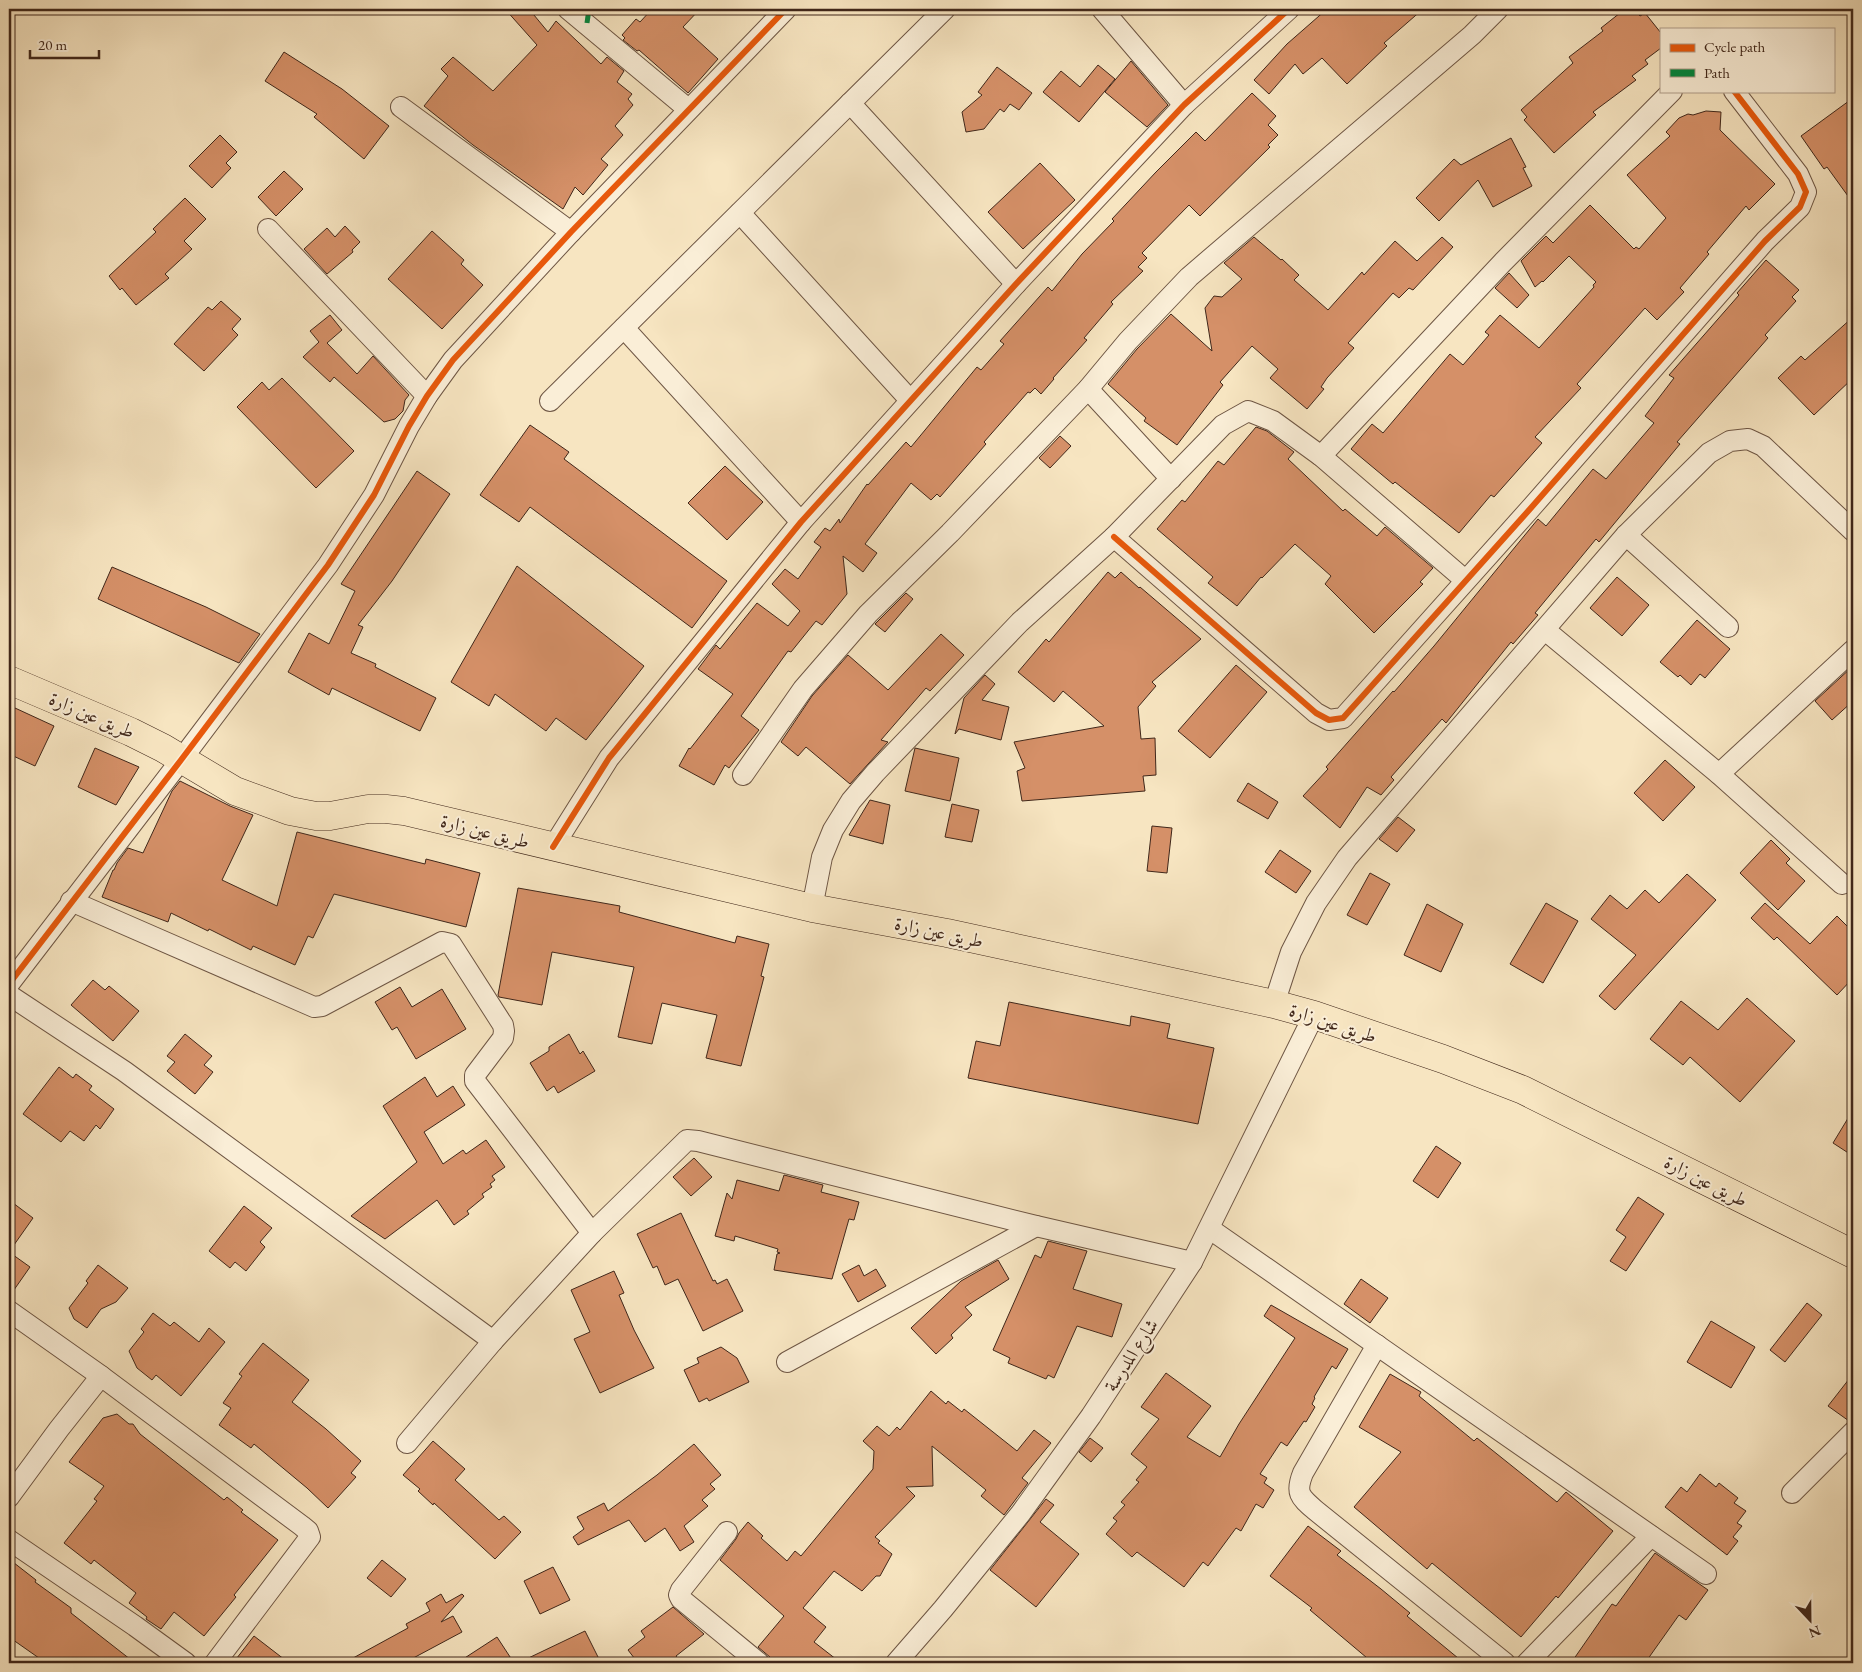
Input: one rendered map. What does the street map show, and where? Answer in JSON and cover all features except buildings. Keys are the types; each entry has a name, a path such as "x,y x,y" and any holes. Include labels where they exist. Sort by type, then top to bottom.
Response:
{"main road":[{"name":"طريق عين زارة","path":"9,680 131,732 163,748 235,791 303,815 330,816 386,809 404,811 553,848 812,908 947,933 1274,1004 1314,1015 1443,1059 1524,1090 1853,1254"}],"street":[{"path":"568,9 688,109"},
{"path":"9,984 181,760 352,530 374,495 409,426 453,360 571,232 786,9"},
{"path":"550,401 945,9"},
{"path":"1102,9 1184,105"},
{"path":"553,848 609,758 801,522 1016,284 1184,105 1289,9"},
{"path":"743,775 804,689 868,614 957,526 1088,389 1128,341 1189,277 1472,35 1498,9"},
{"path":"1321,456 1503,262 1671,92"},
{"path":"1114,537 1316,713 1329,720 1343,718 1764,242 1800,207 1806,192 1798,174 1735,92"},
{"path":"850,103 1016,284"},
{"path":"401,107 571,232"},
{"path":"740,213 910,400"},
{"path":"268,229 428,396"},
{"path":"624,328 801,522"},
{"path":"1088,389 1171,479"},
{"path":"812,908 822,857 832,830 850,801 875,772 1020,622 1114,537 1223,424 1248,411 1273,420 1321,456 1465,580"},
{"path":"1274,1004 1291,952 1316,903 1347,858 1626,535 1708,452 1730,441 1748,439 1763,446 1853,531"},
{"path":"1626,535 1728,627"},
{"path":"1545,630 1719,774 1842,884"},
{"path":"1719,774 1853,650"},
{"path":"71,901 314,1007 322,1006 442,942 451,944 502,1025 504,1032 504,1038 475,1075 475,1081 592,1233"},
{"path":"9,996 124,1072 492,1341"},
{"name":"شارع المدرسة","path":"896,1663 944,1609 1021,1512 1091,1416 1192,1262 1210,1229 1314,1015"},
{"path":"406,1443 492,1341 592,1233 687,1140 698,1141 1036,1226 1192,1262"},
{"path":"787,1362 1036,1226"},
{"path":"1210,1229 1706,1574"},
{"path":"9,1311 101,1376 308,1531 310,1537 215,1663"},
{"path":"1377,1345 1303,1473 1298,1484 1299,1491 1303,1499 1315,1510 1505,1663"},
{"path":"9,1497 58,1429 101,1376"},
{"path":"1792,1493 1853,1432"},
{"path":"727,1532 679,1595 681,1599 759,1663"},
{"path":"1526,1663 1651,1536"},
{"path":"9,1540 186,1663"}],"marked path":[{"path":"587,23 589,9"}],"cycle path":[{"path":"9,984 328,565 374,495 409,426 427,396 453,360 571,232 786,9"},
{"path":"553,847 609,758 801,522 1016,284 1184,105 1289,9"},
{"path":"1114,537 1316,713 1329,720 1343,718 1530,509 1765,241 1800,207 1806,192 1798,174 1735,92"}]}
